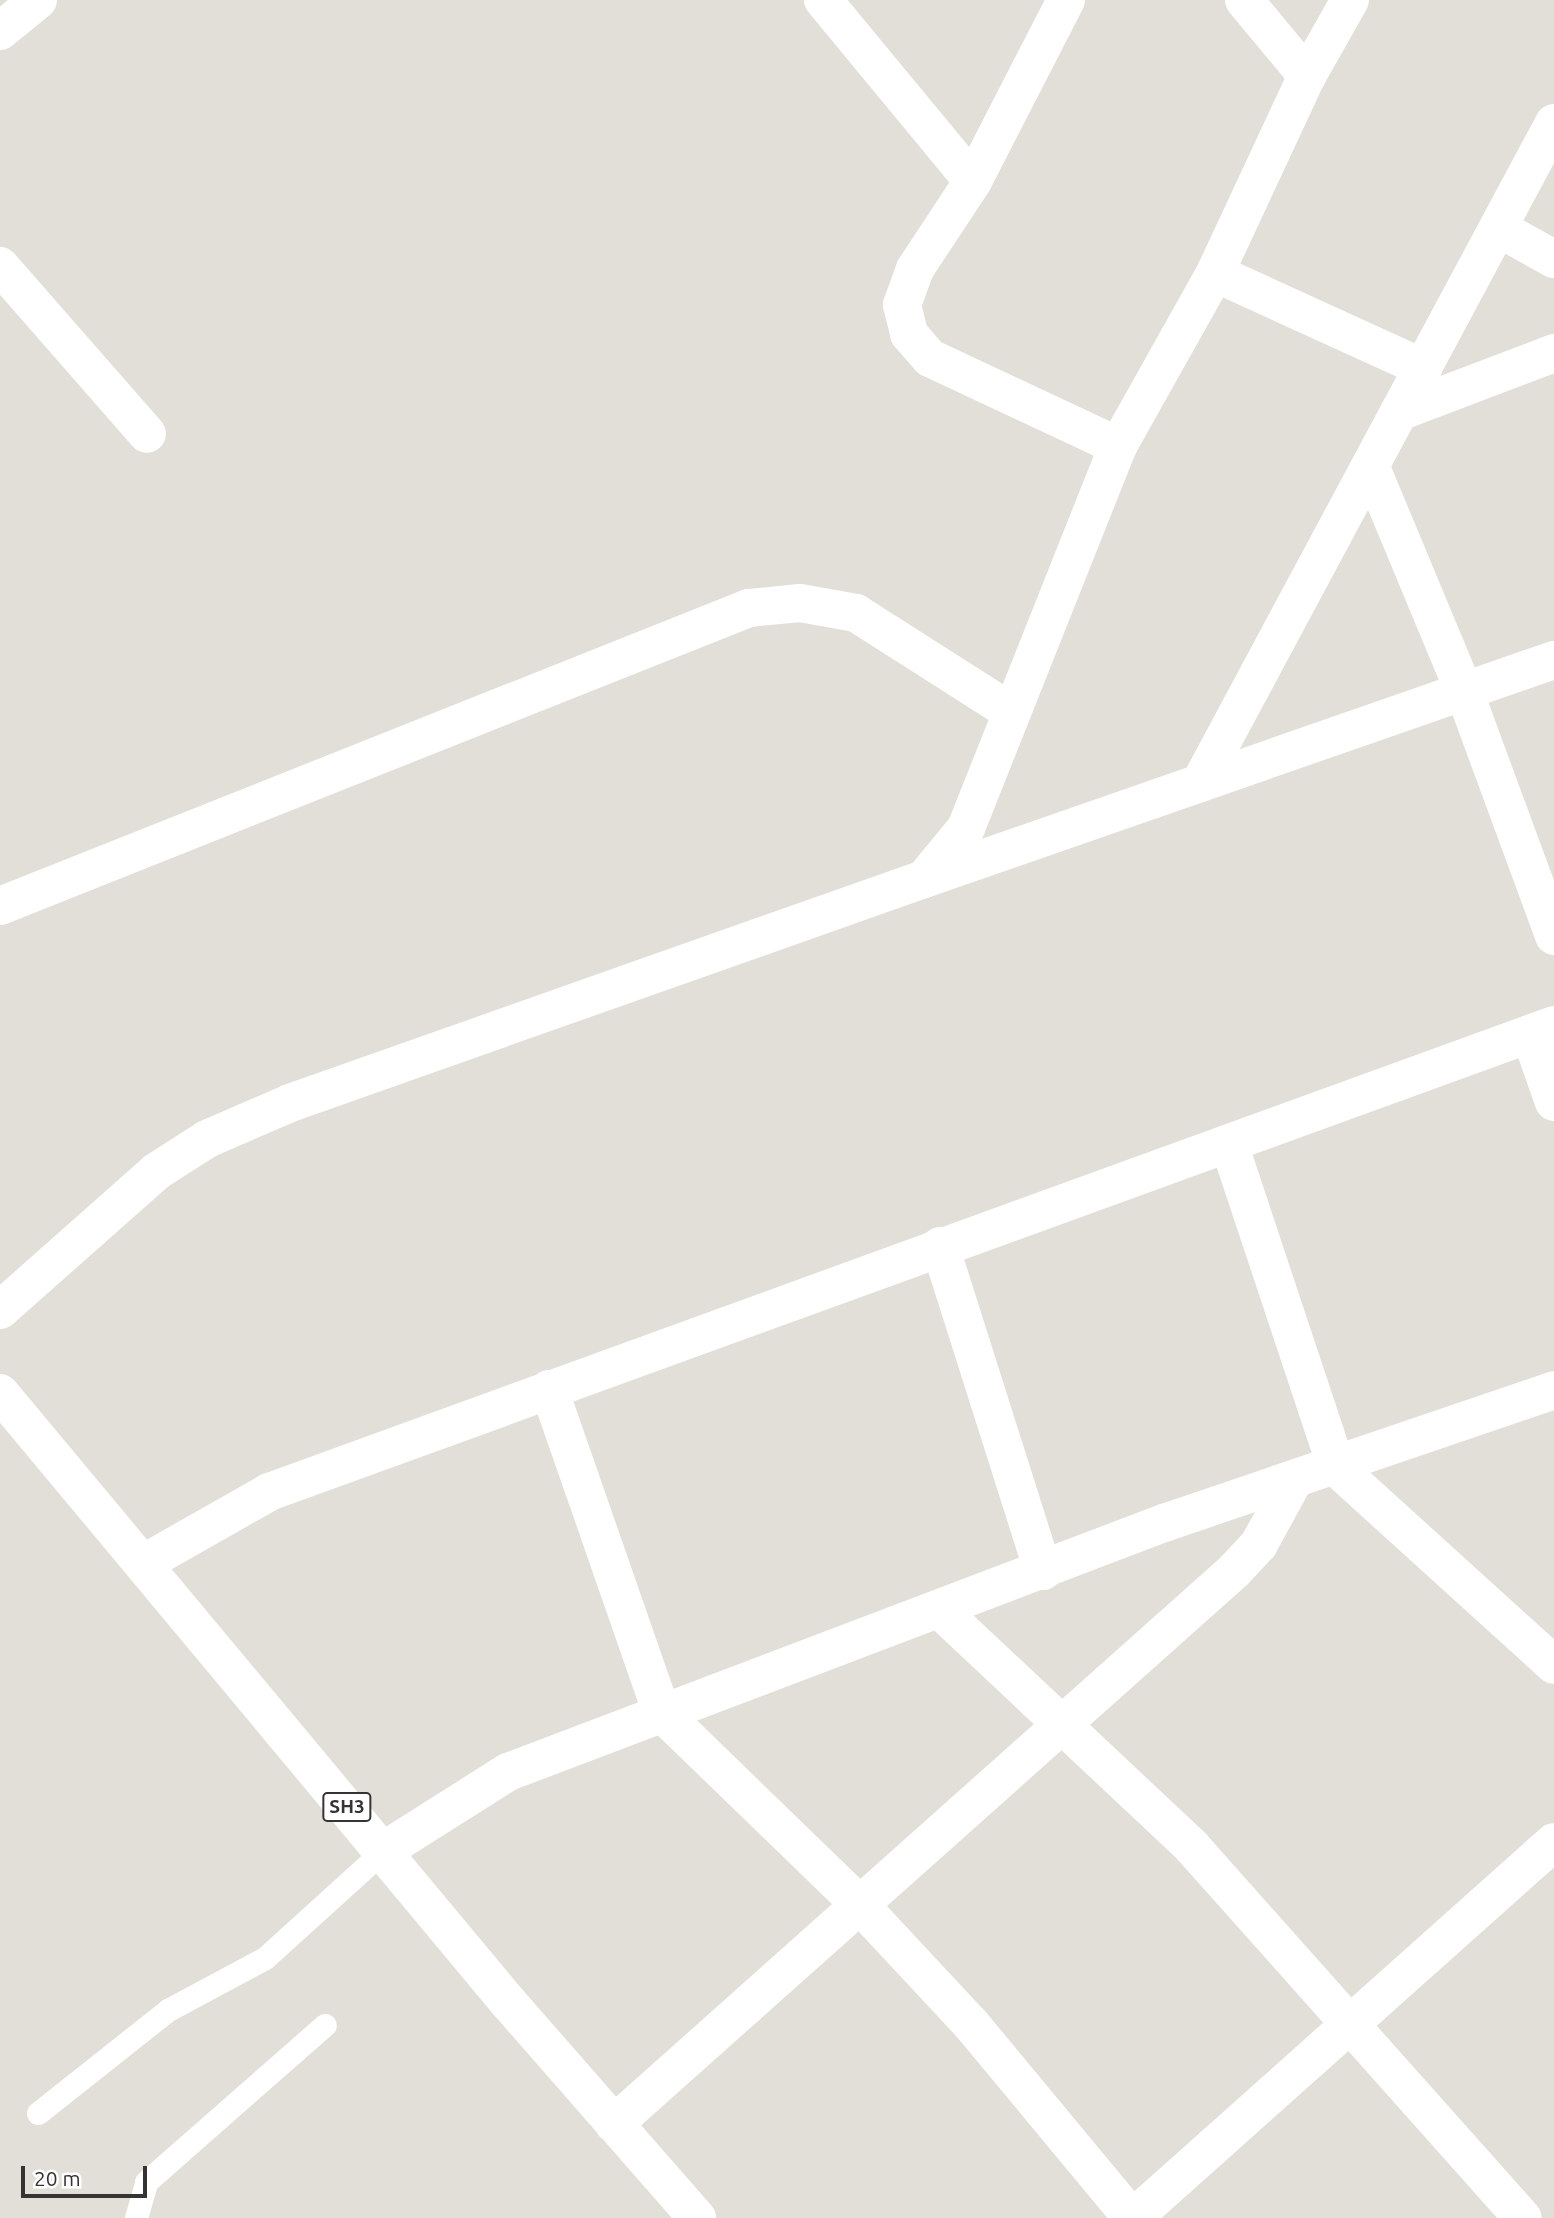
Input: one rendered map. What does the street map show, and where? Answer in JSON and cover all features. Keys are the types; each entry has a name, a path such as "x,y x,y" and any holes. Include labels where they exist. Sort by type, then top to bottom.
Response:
{"street":[{"path":"0,31 38,0"},
{"path":"823,0 973,181"},
{"path":"1066,0 973,181 915,269 902,305 909,334 930,358 1118,446"},
{"path":"1244,0 1307,76"},
{"path":"924,879 966,828 1008,710 1118,446 1215,273 1307,76 1350,0"},
{"path":"1200,783 1372,470 1399,412 1554,123"},
{"path":"1498,228 1554,259"},
{"path":"0,266 147,434"},
{"path":"1215,273 1423,368"},
{"path":"1399,412 1554,353"},
{"path":"1372,470 1464,691 1554,936"},
{"path":"0,906 749,608 800,603 856,613 1008,710"},
{"path":"0,1310 157,1171 206,1139 290,1103 1554,660"},
{"path":"146,1562 269,1492 940,1246 1542,1030 1554,1102"},
{"path":"1229,1144 1338,1468 1554,1665"},
{"path":"940,1246 1043,1571"},
{"path":"549,1389 662,1713 859,1904 971,2024 1132,2218 1554,1842"},
{"path":"383,1851 508,1772 1043,1571 1554,1390"},
{"name":"SH3","path":"0,1393 146,1562 383,1851 697,2218"},
{"path":"614,2124 859,1904 1065,1728 1234,1571 1259,1544 1293,1482"},
{"path":"941,1611 1192,1847 1353,2023 1522,2218"}],"lane":[{"path":"38,2112 168,2010 265,1958 383,1851"},
{"path":"136,2218 146,2182 325,2025"}]}
